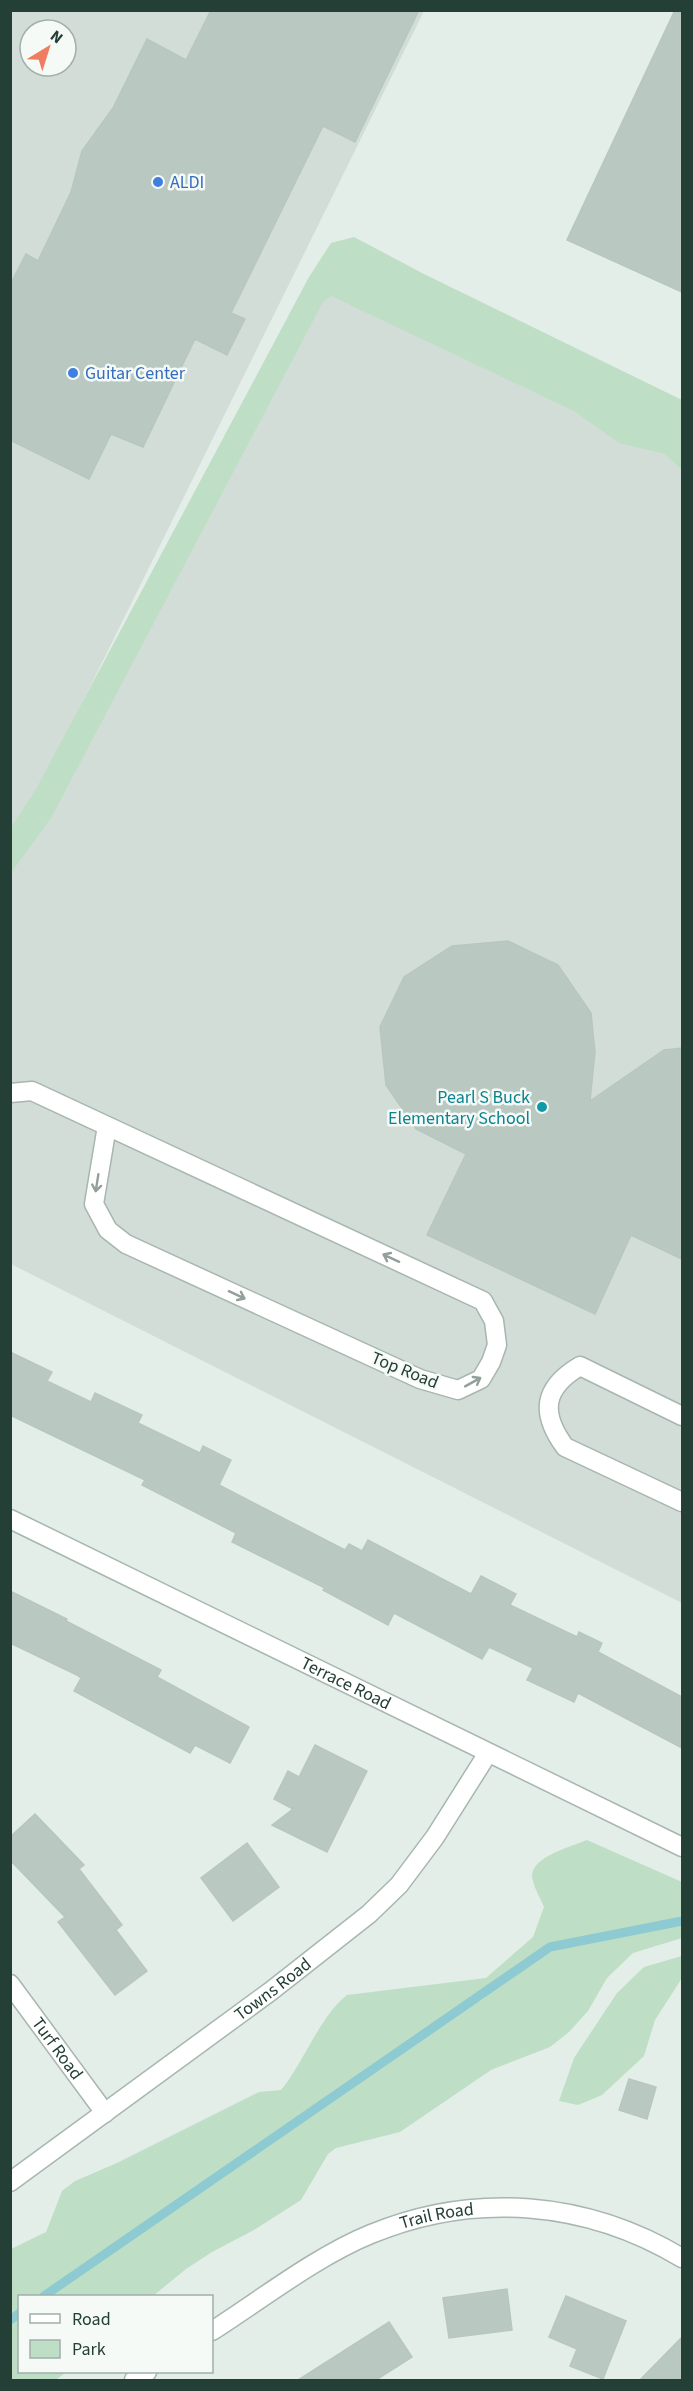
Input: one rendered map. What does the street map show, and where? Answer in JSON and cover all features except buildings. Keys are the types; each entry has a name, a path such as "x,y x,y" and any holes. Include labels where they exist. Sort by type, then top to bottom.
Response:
{"street":[{"name":"Top Road","path":"10,1093 32,1091 483,1301 494,1321 497,1345 491,1362 481,1379 459,1390 420,1379 126,1244 108,1230 94,1204 107,1126"},
{"path":"682,1416 580,1366 563,1376 552,1393 548,1409 552,1429 565,1447 682,1502"},
{"name":"Terrace Road","path":"10,1519 260,1639 682,1847"},
{"name":"Towns Road","path":"10,2182 271,1991 369,1914 399,1885 435,1837 488,1753"},
{"name":"Turf Road","path":"10,1984 105,2113"},
{"name":"Trail Road","path":"213,2330 310,2267 371,2234 417,2219 472,2207 515,2206 610,2223 664,2247 682,2258"}],"shaded area":[{"path":"11,11 424,11 11,847"},
{"path":"338,262 682,425 682,1603 11,1264 11,856"}],"green space":[{"path":"354,237 424,274 682,400 682,470 665,454 619,443 574,411 331,296 323,302 51,818 11,873 11,828 36,789 309,277 331,243"},
{"path":"587,1840 682,1882 682,1938 633,1953 607,1978 588,2011 569,2032 550,2047 491,2070 400,2132 336,2148 328,2154 301,2200 254,2230 212,2252 186,2269 154,2295 18,2295 18,2373 65,2373 56,2380 11,2380 11,2249 46,2232 62,2191 75,2181 117,2163 259,2092 281,2090 320,2027 337,2004 347,1995 486,1978 533,1937 544,1907 535,1888 532,1873 542,1860"},
{"path":"682,1956 682,1978 655,2020 644,2056 602,2095 578,2105 559,2101 574,2058 617,1993 644,1967"}],"waterway":[{"path":"45,2295 550,1947 682,1921"},
{"path":"10,2320 18,2314"}],"place":[{"name":"ALDI","path":"158,182"},
{"name":"Guitar Center","path":"73,373"},
{"name":"Pearl S Buck Elementary School","path":"542,1107"}]}
